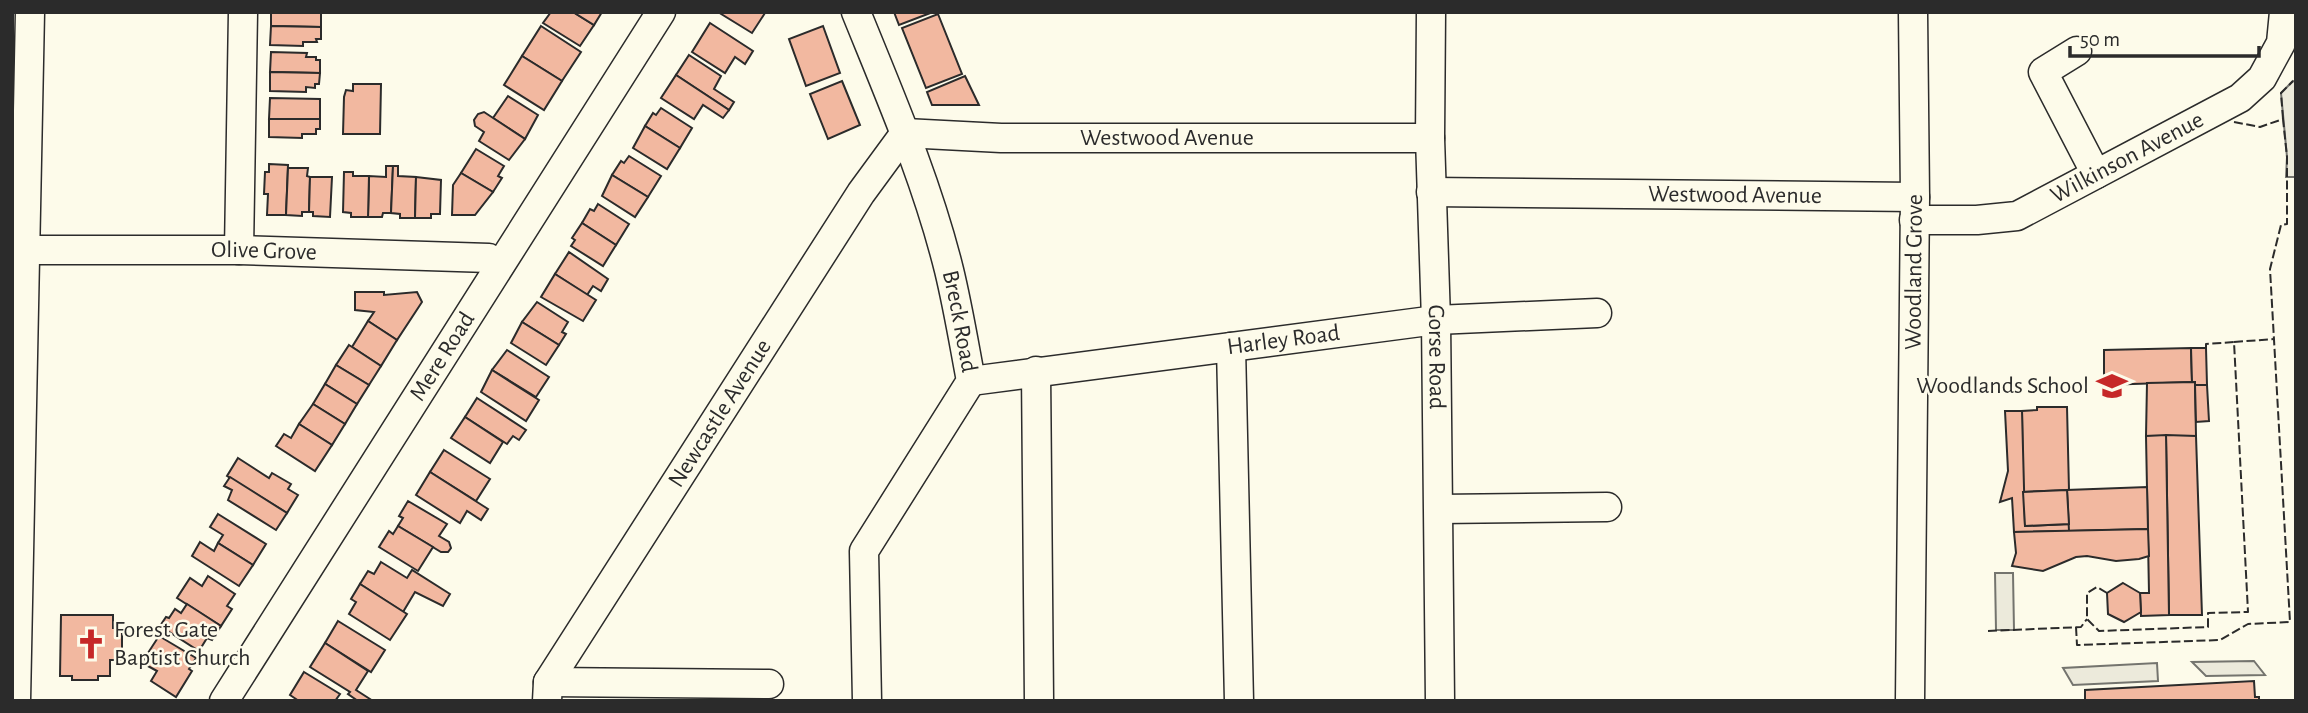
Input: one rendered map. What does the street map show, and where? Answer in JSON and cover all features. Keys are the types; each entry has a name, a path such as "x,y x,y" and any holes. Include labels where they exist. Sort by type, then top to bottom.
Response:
{"street":[{"path":"16,701 17,384 24,250 19,174 30,12"},
{"path":"239,250 243,12"},
{"name":"Mere Road","path":"224,701 661,12"},
{"name":"Breck Road","path":"856,12 905,133 948,269 971,381 864,551 867,701"},
{"name":"Gorse Road","path":"1431,12 1430,138 1436,320 1440,701"},
{"name":"Woodland Grove","path":"1910,701 1913,12"},
{"name":"Wilkinson Avenue","path":"1914,209 1977,220 2017,216 2240,98 2262,78 2281,43 2284,12"},
{"path":"2077,51 2043,72 2096,174"},
{"name":"Westwood Avenue","path":"905,133 1001,138 1430,138"},
{"name":"Newcastle Avenue","path":"548,691 861,193 905,133"},
{"name":"Westwood Avenue","path":"1431,192 1914,209"},
{"name":"Olive Grove","path":"24,250 239,250 489,258 500,265"},
{"name":"Harley Road","path":"971,381 1436,320 1597,313"},
{"path":"1231,346 1239,701"},
{"path":"1036,371 1039,701"},
{"path":"1439,509 1607,507"},
{"path":"548,691 769,684"}],"shaded area":[{"path":"2293,81 2296,82 2296,177 2286,177 2287,157 2281,93"},
{"path":"1995,573 2013,573 2014,630 1996,630"},
{"path":"2254,661 2265,675 2206,676 2192,662"},
{"path":"2157,663 2158,681 2073,685 2063,668"}],"building":[{"path":"271,12 321,13 321,27 271,26"},
{"path":"551,12 573,12 594,25 580,46 543,23"},
{"path":"573,12 602,12 594,25"},
{"path":"718,12 764,12 765,13 752,33"},
{"path":"894,12 933,12 899,25"},
{"path":"938,14 962,74 926,88 902,28"},
{"path":"710,23 753,51 745,64 735,57 725,73 692,52"},
{"path":"271,26 321,27 321,39 316,39 317,42 303,42 303,46 270,45"},
{"path":"541,26 581,52 562,81 522,56"},
{"path":"823,26 840,73 806,86 789,39"},
{"path":"271,52 307,53 306,57 320,60 320,73 270,72"},
{"path":"689,55 721,76 714,89 734,102 729,110 676,75"},
{"path":"522,56 562,81 544,110 504,85"},
{"path":"270,72 320,73 319,84 315,84 315,88 306,87 306,92 270,91"},
{"path":"676,75 729,110 723,118 703,105 694,119 661,98"},
{"path":"965,76 979,105 932,105 927,92"},
{"path":"842,81 860,125 828,139 810,94"},
{"path":"353,84 381,84 380,134 343,134 344,97 346,90 353,91"},
{"path":"508,96 538,115 525,139 493,118"},
{"path":"270,98 320,99 320,119 269,119"},
{"path":"661,108 692,128 680,148 645,126 653,113 656,115"},
{"path":"484,112 525,139 509,160 479,141 484,132 475,126 474,120 478,114"},
{"path":"269,119 320,119 320,129 316,129 316,134 302,134 302,138 269,137"},
{"path":"645,126 680,148 667,169 633,148"},
{"path":"476,149 504,166 498,176 502,178 493,192 461,173"},
{"path":"629,156 661,176 648,197 612,175 621,161 624,163"},
{"path":"269,164 288,165 286,215 267,215 268,194 264,194 265,172 269,172"},
{"path":"386,166 393,166 391,213 383,213 382,217 368,217 369,176 386,177"},
{"path":"393,166 398,166 398,176 416,177 415,218 400,218 400,214 391,213"},
{"path":"288,168 308,168 309,212 302,212 302,216 286,215"},
{"path":"344,172 353,172 353,176 369,176 368,217 351,217 351,213 343,212"},
{"path":"461,173 493,192 475,215 452,215 453,185"},
{"path":"612,175 648,197 635,217 602,196"},
{"path":"310,177 332,177 330,217 313,216 313,212 309,212"},
{"path":"416,177 441,180 440,214 431,214 431,218 415,218"},
{"path":"598,204 629,224 616,245 582,223 590,209 594,211"},
{"path":"582,223 616,245 603,266 571,246 575,240 572,238"},
{"path":"569,252 608,279 601,291 593,286 587,295 555,274"},
{"path":"555,274 596,300 583,321 541,297"},
{"path":"355,292 384,292 384,295 417,292 422,302 397,340 368,321 374,312 355,310"},
{"path":"537,302 568,322 562,332 566,334 559,345 522,322"},
{"path":"368,321 397,340 381,366 352,347"},
{"path":"522,322 559,345 546,365 511,343"},
{"path":"349,345 381,366 369,385 336,365"},
{"path":"2191,348 2192,382 2104,385 2104,350"},
{"path":"2191,348 2206,348 2207,385 2195,385 2195,382 2192,382"},
{"path":"507,350 549,377 536,397 492,370"},
{"path":"336,365 369,385 357,404 325,384"},
{"path":"492,370 539,400 526,421 481,392"},
{"path":"2195,382 2196,436 2146,436 2147,383"},
{"path":"325,384 357,404 345,424 313,404"},
{"path":"2195,385 2207,385 2209,421 2196,422"},
{"path":"477,398 526,430 519,440 513,436 507,444 465,417"},
{"path":"313,404 345,424 332,445 299,424"},
{"path":"2037,407 2067,407 2069,490 2023,492 2022,411 2037,410"},
{"path":"2005,411 2022,411 2025,526 2069,524 2069,531 2014,532 2012,498 2000,502 2008,471"},
{"path":"465,417 503,442 490,463 451,438"},
{"path":"299,424 332,445 315,471 276,446 284,434 291,438"},
{"path":"2166,435 2196,436 2202,615 2169,615"},
{"path":"2166,435 2169,615 2141,616 2140,593 2149,593 2146,436"},
{"path":"444,450 490,479 476,501 430,472"},
{"path":"238,458 269,478 272,473 291,484 288,489 298,495 287,513 227,476"},
{"path":"430,472 488,509 481,520 467,511 460,523 416,495"},
{"path":"230,477 287,513 276,530 228,500 232,490 224,486"},
{"path":"2147,487 2148,529 2069,531 2067,490"},
{"path":"2067,490 2069,524 2025,526 2023,492"},
{"path":"408,501 447,524 439,536 449,542 451,548 448,552 441,552 398,526 403,518 399,516"},
{"path":"218,514 266,544 253,565 218,543 223,535 210,527"},
{"path":"398,526 433,547 418,571 379,547 389,531 393,534"},
{"path":"2148,529 2149,556 2139,559 2116,561 2076,557 2043,571 2012,566 2016,553 2014,532"},
{"path":"200,542 214,551 218,543 253,565 239,586 192,556"},
{"path":"381,562 407,578 412,570 450,594 443,606 415,592 403,612 360,584 368,571 374,574"},
{"path":"208,576 235,594 227,606 232,609 221,626 177,598 190,578 202,586"},
{"path":"2123,583 2140,593 2141,612 2124,622 2108,614 2107,593"},
{"path":"360,584 407,614 390,640 349,614 356,602 351,599"},
{"path":"187,604 221,626 212,640 207,638 199,651 160,626 175,609 181,613"},
{"name":"Forest Gate Baptist Church","path":"61,615 113,615 113,628 122,628 122,660 110,660 110,676 98,676 98,680 72,680 72,676 60,676"},
{"path":"338,621 385,650 371,672 325,643"},
{"path":"159,636 196,658 189,669 192,671 176,697 151,681 157,671 146,665 148,661 144,659"},
{"path":"325,643 368,671 356,690 373,701 358,701 348,694 350,692 310,667"},
{"path":"304,672 340,694 335,701 299,701 290,695"},
{"path":"2254,681 2255,697 2259,697 2259,701 2085,701 2085,690"}],"fence":[{"path":"2283,119 2281,93 2293,81"},
{"path":"2076,627 2077,645 2220,640 2248,624 2290,622 2270,269 2281,225 2287,224 2287,157 2283,119 2260,127 2234,122"},
{"path":"2234,342 2274,339"},
{"path":"2107,593 2097,587 2087,593 2087,619 2099,631 2208,627 2208,613 2248,612 2234,342 2206,344 2206,348"},
{"path":"1988,631 2081,627 2087,619"}],"place":[{"name":"Woodlands School","path":"2112,386"},
{"name":"Forest Gate Baptist Church","path":"91,644"}]}
